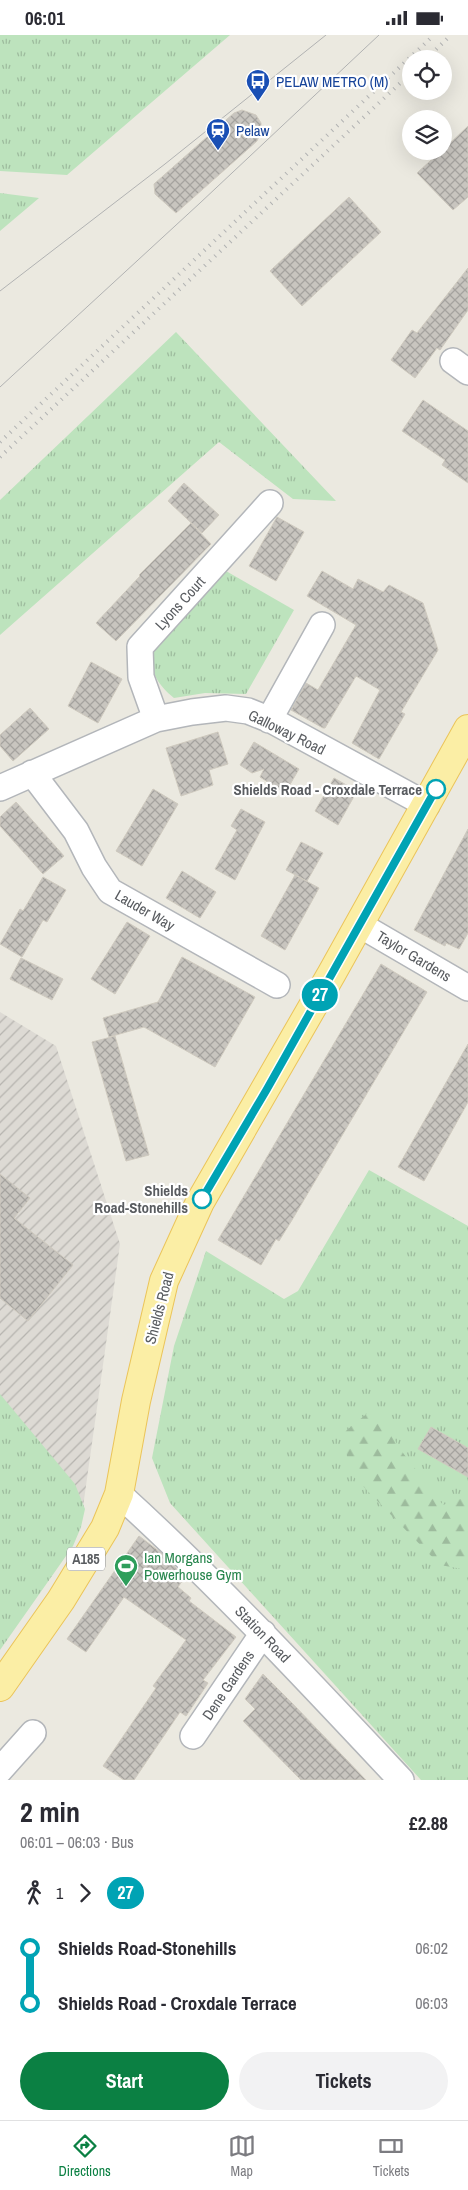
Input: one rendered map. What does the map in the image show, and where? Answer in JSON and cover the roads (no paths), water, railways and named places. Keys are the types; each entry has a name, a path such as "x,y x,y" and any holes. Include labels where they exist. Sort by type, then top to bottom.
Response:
{"main road":[{"name":"Shields Road","path":"0,1687 61,1600 106,1528 119,1493 136,1401 164,1281 200,1202 360,925 468,729"}],"street":[{"name":"Lyons Court","path":"156,719 141,677 140,647 270,503"},
{"path":"269,720 322,625"},
{"name":"Galloway Road","path":"0,788 156,719 192,712 226,709 248,711 269,720 427,805"},
{"name":"Lauder Way","path":"32,773 76,831 94,867 110,891 277,985"},
{"name":"Taylor Gardens","path":"360,925 468,988"},
{"name":"Station Road","path":"119,1493 263,1633 401,1780"},
{"name":"Dene Gardens","path":"193,1736 263,1633"},
{"path":"6,1773 33,1733"}],"tram line":[{"path":"0,291 165,164 326,35"},
{"path":"0,387 379,35"}],"railway":[{"path":"0,442 434,35"},
{"path":"435,50 451,35"},
{"path":"0,457 402,81"}],"place":[{"name":"PELAW METRO (M)","path":"258,102"},
{"name":"Pelaw","path":"218,151"},
{"name":"Shields Road - Croxdale Terrace","path":"436,789"},
{"name":"Shields Road-Stonehills","path":"202,1199"},
{"name":"Ian Morgans Powerhouse Gym","path":"126,1587"}]}
